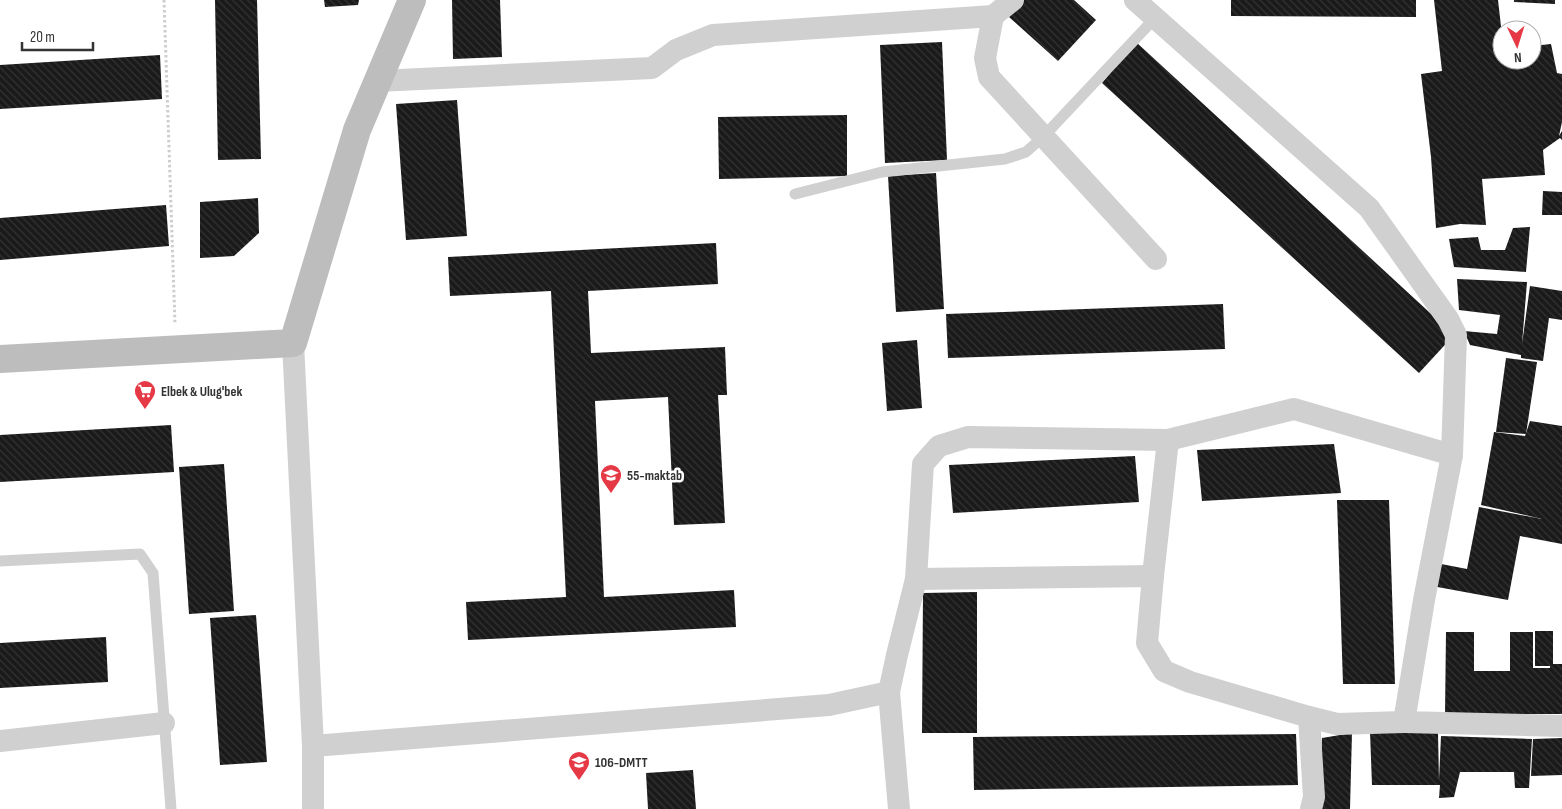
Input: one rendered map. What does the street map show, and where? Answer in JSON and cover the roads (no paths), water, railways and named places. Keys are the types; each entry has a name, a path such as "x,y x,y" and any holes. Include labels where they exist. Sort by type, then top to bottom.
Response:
{"street":[{"path":"313,809 313,746 293,343 357,130 412,0"},
{"path":"378,81 652,68 676,50 713,35 993,16 1013,0"},
{"path":"1135,0 1369,208 1448,319 1456,335 1452,454 1424,600 1404,722"},
{"path":"993,16 985,58 989,77 1156,259"},
{"path":"0,359 293,343"},
{"path":"899,809 889,692 916,579 923,464 939,446 968,437 1168,440 1294,409 1452,454"},
{"path":"1168,440 1147,643 1164,671 1190,682 1309,718 1337,724 1404,722 1562,726"},
{"path":"916,579 1154,576"},
{"path":"313,746 829,705 889,692"},
{"path":"1309,718 1314,797 1311,809"},
{"path":"0,741 164,723"}],"lane":[{"path":"795,194 882,172 1005,159 1026,152 1044,136 1155,18"},
{"path":"0,561 140,554 153,572 171,809"}],"place":[{"name":"Elbek & Ulug'bek","path":"145,410"},
{"name":"55-maktab","path":"611,494"},
{"name":"106-DMTT","path":"579,781"}]}
